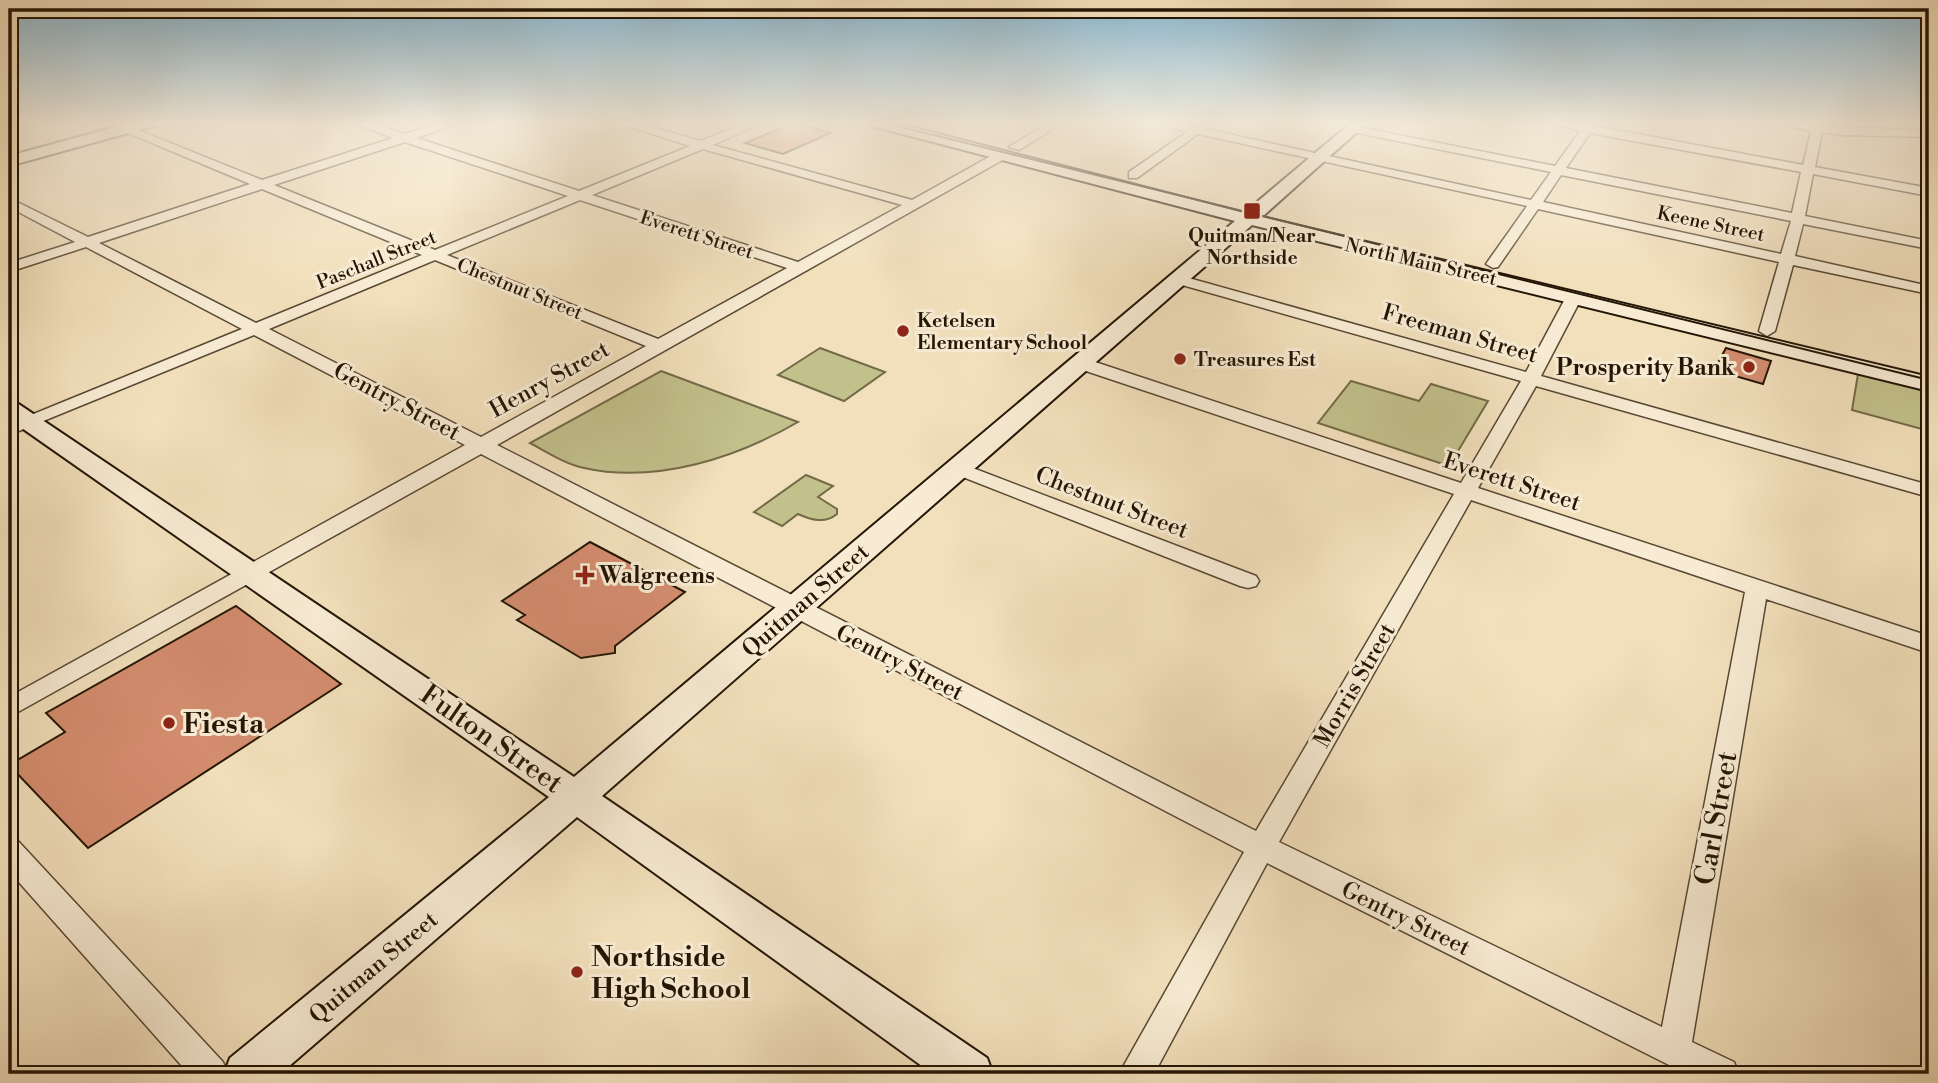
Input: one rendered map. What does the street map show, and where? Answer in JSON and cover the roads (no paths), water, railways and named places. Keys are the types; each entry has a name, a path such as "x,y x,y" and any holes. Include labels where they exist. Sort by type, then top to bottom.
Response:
{"main road":[{"name":"North Main Street","path":"1094,173 1574,297 1929,384"},
{"name":"North Main Street","path":"1120,173 1255,213 1493,264 1929,372"},
{"name":"Quitman Street","path":"246,1074 576,797 1303,173"},
{"name":"Fulton Street","path":"15,420 251,571 576,797 729,908 971,1074"}],"street":[{"name":"Chestnut Street","path":"232,173 660,346"},
{"path":"9,268 300,173"},
{"name":"Everett Street","path":"511,173 798,267"},
{"name":"Paschall Street","path":"15,420 257,328 634,173"},
{"path":"799,173 912,204"},
{"name":"Henry Street","path":"9,708 969,173"},
{"path":"1133,175 1137,173"},
{"name":"Keene Street","path":"1387,173 1929,290"},
{"path":"1493,264 1533,204 1560,173"},
{"path":"1563,173 1929,246"},
{"path":"1767,331 1798,219 1807,173"},
{"path":"1827,173 1929,192"},
{"name":"Gentry Street","path":"11,205 257,328 794,608 1261,847 1722,1074"},
{"name":"Freeman Street","path":"1180,280 1929,491"},
{"name":"Morris Street","path":"1136,1074 1261,847 1531,379 1574,297"},
{"name":"Everett Street","path":"1080,363 1929,645"},
{"name":"Chestnut Street","path":"957,468 1248,581"},
{"name":"Carl Street","path":"1674,1049 1757,588"},
{"path":"9,851 211,1074"}],"tram line":[{"path":"1086,173 1929,380"}],"place":[{"name":"Quitman/Near Northside","path":"1252,211"},
{"name":"Ketelsen Elementary School","path":"903,331"},
{"name":"Treasures Est","path":"1180,359"},
{"name":"Prosperity Bank","path":"1749,367"},
{"name":"Walgreens","path":"585,575"},
{"name":"Fiesta","path":"169,723"},
{"name":"Northside High School","path":"577,972"}]}
